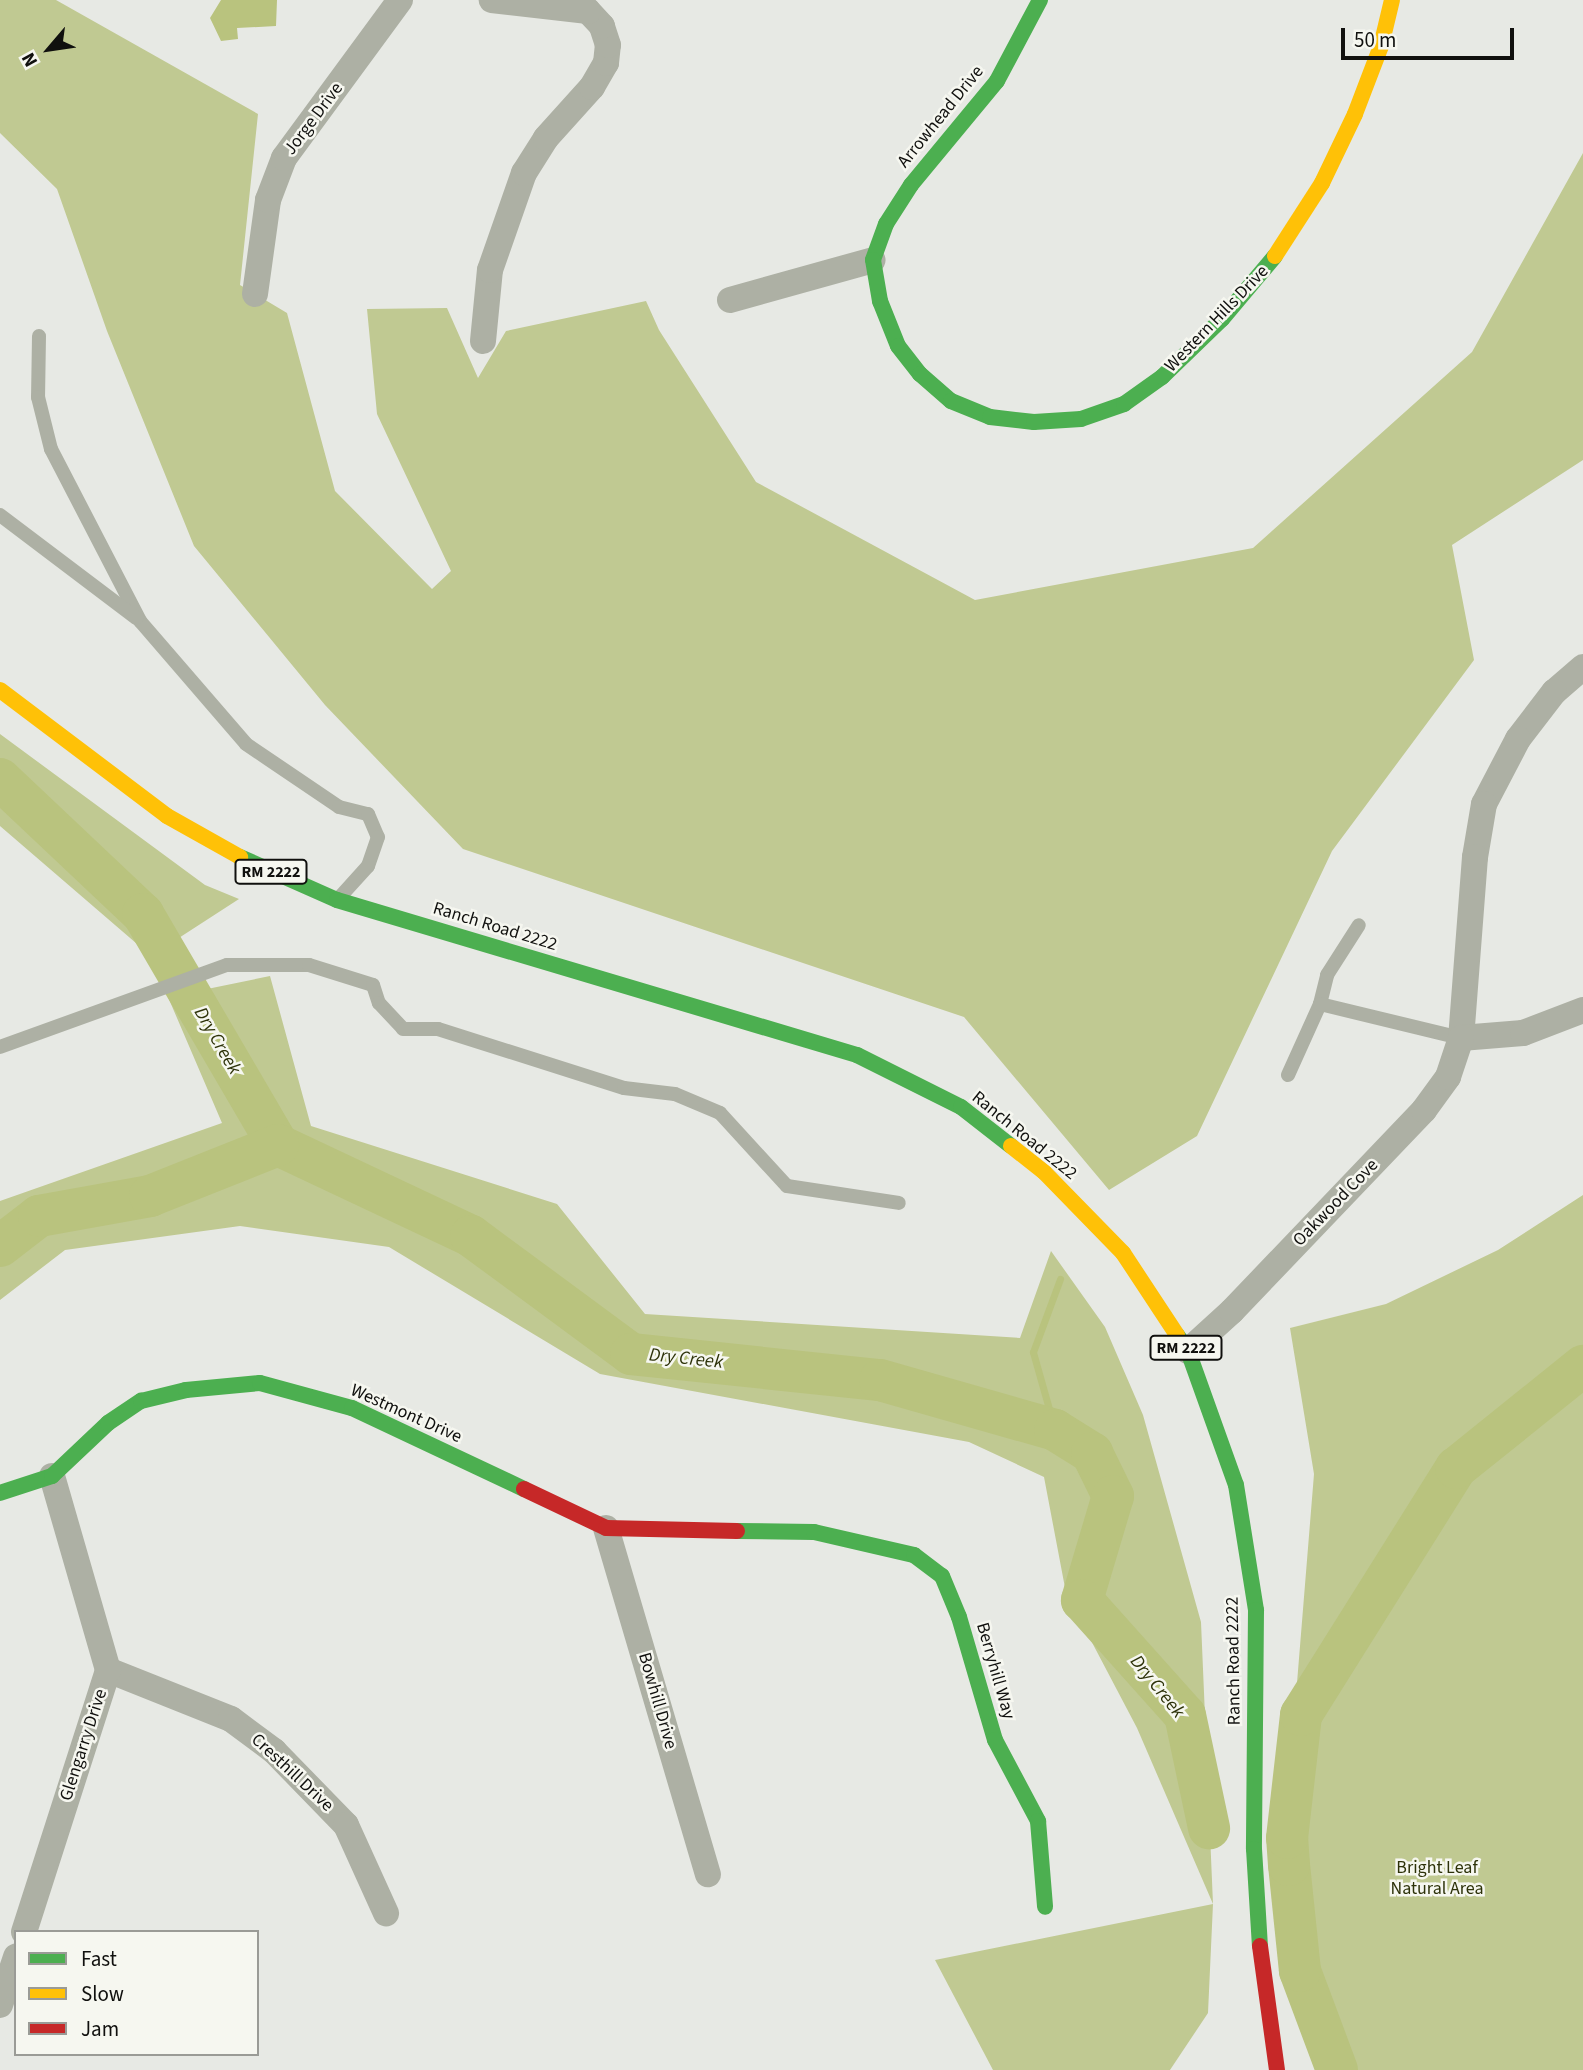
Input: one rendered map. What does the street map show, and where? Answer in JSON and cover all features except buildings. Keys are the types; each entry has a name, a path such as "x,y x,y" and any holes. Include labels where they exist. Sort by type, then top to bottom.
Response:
{"street":[{"name":"Jorge Drive","path":"255,294 268,200 284,158 400,0"},
{"path":"482,341 491,270 524,173 545,138 592,87 606,63 608,45 602,26 588,11 492,0"},
{"name":"Arrowhead Drive","path":"873,260 886,224 911,185 996,81 1028,30 1040,0"},
{"name":"Western Hills Drive","path":"873,260 880,301 898,346 920,374 951,401 990,417 1034,422 1081,419 1124,404 1162,377 1222,319 1272,261 1322,183 1355,114 1381,46 1392,0"},
{"path":"730,300 873,260"},
{"name":"Oakwood Cove","path":"1188,1351 1232,1311 1424,1110 1448,1077 1461,1038 1475,856 1484,804 1518,739 1554,692 1583,667"},
{"name":"Ranch Road 2222","path":"0,690 167,816 247,862 337,900 858,1055 961,1107 1044,1172 1123,1253 1188,1351 1236,1485 1256,1610 1254,1849 1262,1976 1277,2070"},
{"path":"1461,1038 1523,1033 1583,1010"},
{"name":"Westmont Drive","path":"0,1493 52,1476 108,1423 141,1401 186,1390 260,1383 352,1408 606,1528 814,1532"},
{"name":"Glengarry Drive","path":"25,1930 108,1670 52,1476"},
{"name":"Bowhill Drive","path":"606,1528 708,1874"},
{"name":"Berryhill Way","path":"814,1532 914,1555 942,1576 959,1617 995,1740 1038,1821 1045,1907"},
{"name":"Cresthill Drive","path":"108,1670 231,1718 274,1751 346,1825 386,1913"},
{"path":"0,2006 14,1963"}],"lane":[{"path":"39,336 38,397 51,449 140,621"},
{"path":"0,515 140,621 246,744 339,807 368,814 378,837 368,866 337,900"},
{"path":"1288,1075 1320,1004 1332,967 1359,925"},
{"path":"0,1047 212,970 248,963 309,965 373,985 379,1003 402,1030 438,1029 624,1088 675,1094 720,1112 787,1186 899,1203"},
{"path":"1320,1004 1461,1038"}],"green space":[{"path":"0,0 56,0 258,114 240,285 287,313 335,491 432,589 451,571 377,414 367,309 447,308 478,378 506,331 646,301 659,330 756,482 975,600 1253,548 1472,352 1583,153 1583,460 1452,545 1474,660 1332,851 1197,1136 1109,1190 964,1017 463,849 325,705 194,546 107,331 57,189 0,133"},
{"path":"0,734 205,885 239,899 151,956 0,826"},
{"path":"270,976 311,1126 557,1204 645,1314 1020,1338 1051,1251 1105,1327 1143,1415 1201,1622 1213,1904 1137,1728 1066,1593 1044,1477 969,1442 600,1374 389,1247 240,1226 65,1250 0,1300 0,1201 222,1123 168,997"},
{"name":"Bright Leaf Natural Area","path":"1583,1195 1583,2070 1320,2070 1290,1890 1297,1683 1314,1474 1290,1328 1386,1304 1498,1250"},
{"path":"1213,1904 1208,2013 1170,2070 993,2070 935,1960"}],"shaded area":[{"path":"221,0 277,0 276,26 237,28 238,39 221,41 210,18"}],"waterway":[{"name":"Dry Creek","path":"0,779 143,914 278,1145 471,1236 631,1354 880,1380 1055,1430 1092,1453 1113,1496 1082,1600 1185,1715 1209,1828"},
{"path":"0,1246 39,1216 150,1196 278,1145"},
{"path":"1055,1430 1033,1352 1060,1279"},
{"path":"1337,2070 1300,1971 1289,1865 1287,1838 1301,1715 1456,1468 1583,1366"}],"traffic: fast":[{"path":"1040,0 997,81 911,185 886,224 873,260 880,301 898,346 920,374 951,401 990,417 1034,422 1081,419 1124,404 1162,377 1222,319 1275,256"},
{"path":"240,857 337,900 857,1055 961,1107 1011,1146"},
{"path":"1177,1335 1188,1351 1236,1485 1256,1610 1254,1849 1260,1946"},
{"path":"0,1493 52,1476 108,1423 141,1401 186,1390 260,1383 352,1408 524,1489"},
{"path":"737,1531 814,1532 914,1555 942,1576 959,1617 995,1740 1038,1821 1045,1907"}],"traffic: slow":[{"path":"1275,256 1322,183 1355,114 1381,46 1392,0"},
{"path":"0,690 167,816 240,857"},
{"path":"1011,1146 1044,1172 1123,1253 1177,1335"}],"traffic: jam":[{"path":"524,1489 606,1528 737,1531"},
{"path":"1260,1946 1277,2070"}]}
